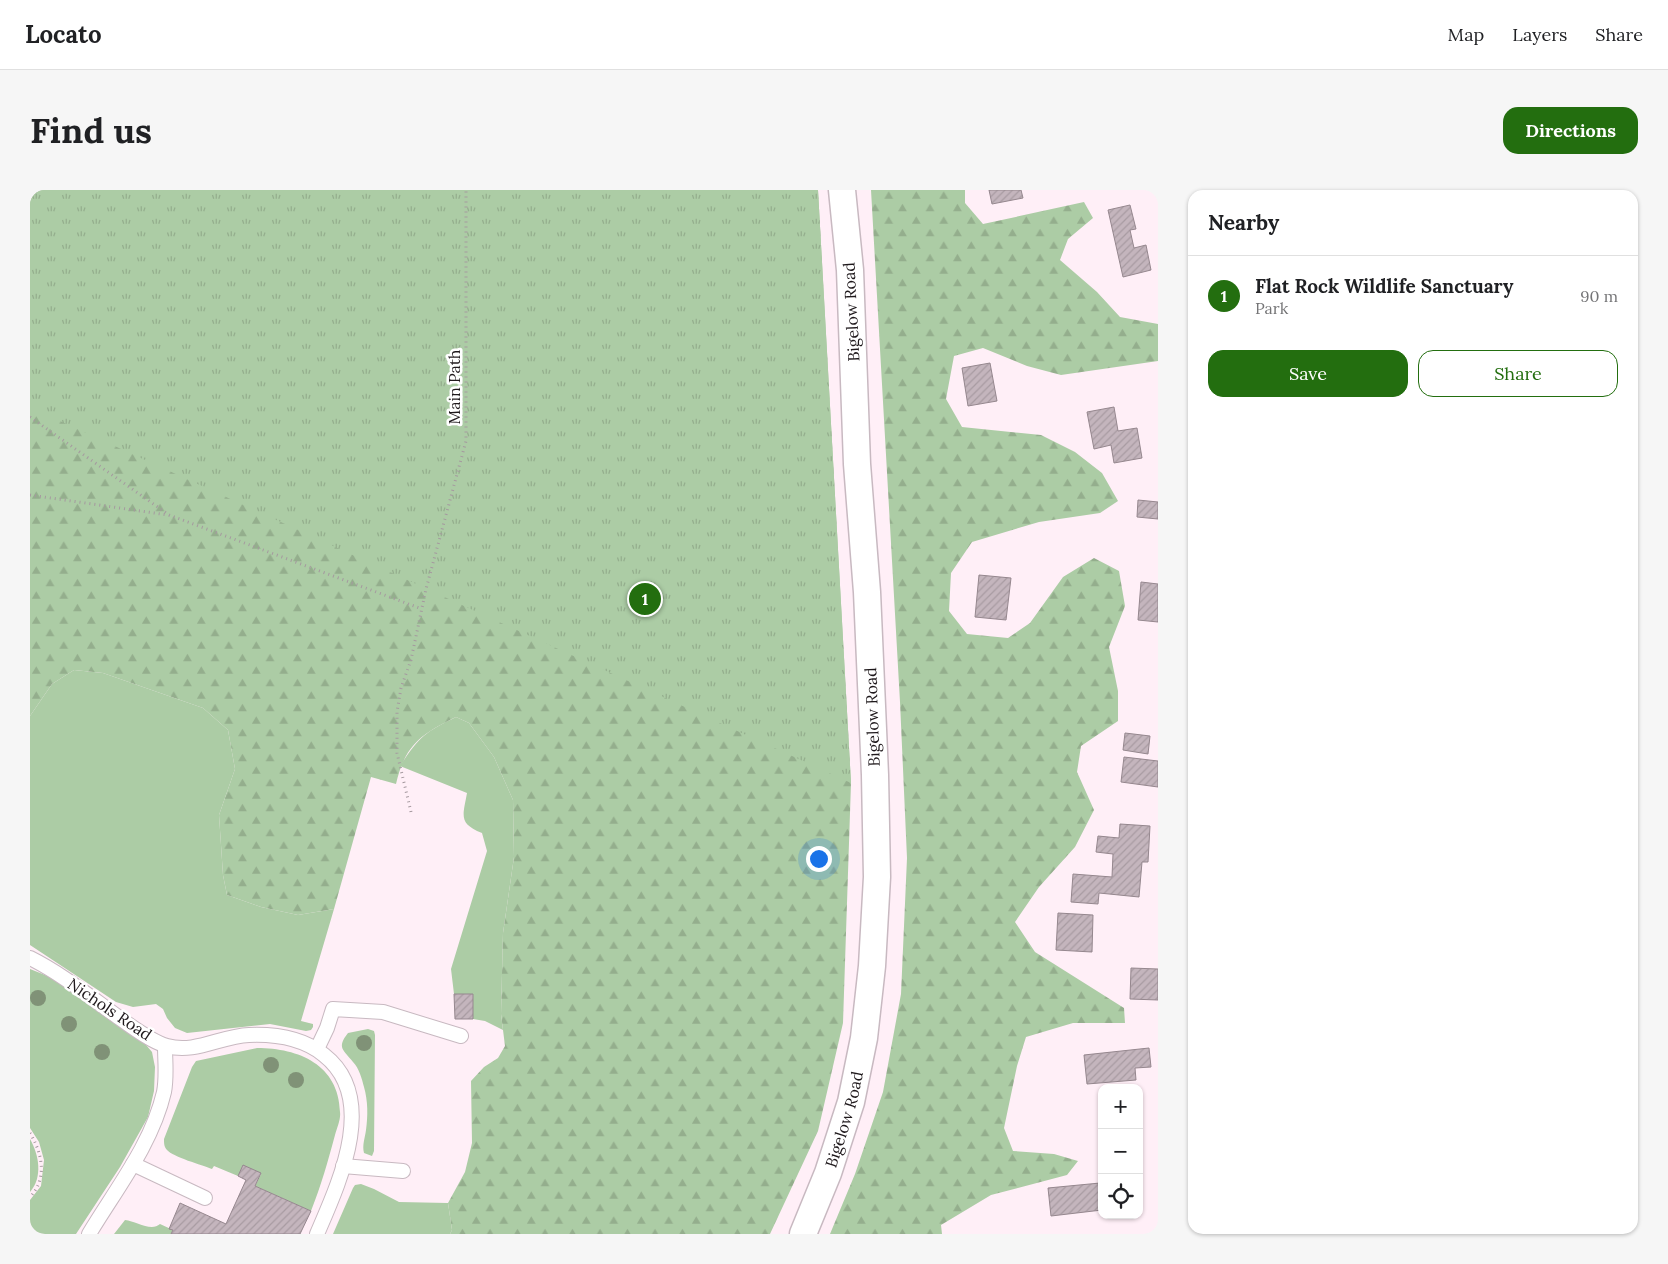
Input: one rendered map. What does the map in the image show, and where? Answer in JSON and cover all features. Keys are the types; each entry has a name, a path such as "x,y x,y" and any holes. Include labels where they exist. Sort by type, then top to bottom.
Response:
{"street":[{"name":"Bigelow Road","path":"803,1234 828,1173 851,1102 864,1038 872,966 877,877 875,775 867,602 858,464 850,270 842,190"}],"lane":[{"name":"Nichols Road","path":"30,958 66,979 133,1028 165,1046 179,1049 194,1048 245,1035 283,1036 316,1049 338,1068 346,1081 350,1094 352,1115 350,1140 330,1204 317,1234"},
{"path":"316,1049 327,1028 333,1009 383,1012 461,1036"},
{"path":"89,1234 133,1164 152,1127 159,1107 165,1079 165,1046"},
{"path":"133,1164 204,1198"},
{"path":"343,1166 403,1171"}],"path":[{"name":"Main Path","path":"410,812 397,752 397,712 401,688 411,660 429,579 466,441 466,190"},
{"path":"30,417 169,515"},
{"path":"30,495 169,515 422,609"},
{"path":"30,1133 38,1148 42,1166 38,1186 30,1197"}],"green space":[{"path":"30,190 818,190 851,783 843,1023 818,1131 770,1234 450,1234 452,1230 448,1203 465,1172 472,1143 471,1081 484,1067 498,1058 505,1046 501,1014 503,933 514,857 513,800 494,757 469,723 456,717 424,735 416,742 404,759 396,784 371,777 334,909 298,915 261,907 227,895 223,875 219,815 235,769 228,730 203,708 103,673 74,670 52,684 30,716"},
{"path":"30,190 818,190 851,783 49,416 30,414"},
{"path":"871,190 965,190 965,203 983,224 1084,202 1093,218 1068,239 1060,260 1097,292 1120,317 1158,324 1158,361 1061,375 1027,366 983,348 954,356 946,399 962,427 1041,435 1075,452 1102,473 1118,501 1100,513 1039,522 972,542 951,573 949,611 967,634 1008,638 1030,623 1063,577 1094,558 1119,571 1125,606 1109,647 1118,691 1118,721 1081,746 1077,772 1094,810 1075,847 1039,887 1015,922 1035,952 1124,1008 1125,1023 1073,1023 1026,1037 1017,1066 1004,1128 1013,1151 1054,1154 1078,1161 1067,1175 991,1195 941,1225 942,1234 830,1234 855,1174 883,1092 901,994 907,858"},
{"path":"74,670 103,673 203,708 228,730 235,769 219,815 223,875 227,895 261,907 298,915 334,909 301,1021 313,1024 311,1030 306,1031 270,1024 187,1033 175,1028 163,1009 156,1004 133,1007 116,1002 30,945 30,716 52,684"},
{"path":"456,717 469,723 494,757 513,800 514,857 503,933 501,1014 503,1030 485,1021 473,1019 472,994 454,994 451,969 487,851 482,833 469,826 464,818 467,793 400,766 412,748 424,736"},
{"path":"30,969 50,977 85,999 141,1039 152,1052 155,1067 154,1091 148,1117 120,1167 76,1234 30,1234 30,1200 41,1186 44,1160 39,1142 30,1128"},
{"path":"368,1029 374,1031 375,1035 374,1151 372,1156 364,1153 363,1150 367,1114 363,1084 357,1067 344,1052 342,1046 342,1042 348,1033"},
{"path":"257,1048 288,1051 314,1062 333,1082 338,1096 339,1121 311,1211 255,1186 261,1174 243,1166 238,1176 214,1166 212,1169 170,1153 165,1146 164,1139 196,1061"},
{"path":"30,1139 36,1152 38,1173 37,1180 30,1192"},
{"path":"361,1184 399,1202 448,1203 452,1230 450,1234 333,1234 353,1188 355,1185"},
{"path":"125,1220 148,1227 160,1224 173,1230 171,1234 114,1234"}],"building":[{"path":"989,190 1021,190 1023,198 992,204"},
{"path":"1130,205 1136,229 1130,230 1134,248 1146,245 1151,270 1123,277 1108,210"},
{"path":"990,363 997,401 968,406 962,368"},
{"path":"1114,407 1118,431 1137,428 1142,458 1114,463 1111,445 1094,449 1087,412"},
{"path":"1138,500 1158,502 1158,519 1137,517"},
{"path":"979,575 1011,578 1006,620 975,617"},
{"path":"1141,582 1158,584 1158,622 1138,620"},
{"path":"1125,733 1150,736 1148,754 1123,750"},
{"path":"1124,757 1158,761 1158,787 1121,782"},
{"path":"1120,824 1150,826 1148,862 1142,862 1139,897 1099,893 1098,904 1071,902 1073,874 1112,877 1113,854 1096,852 1098,836 1119,838"},
{"path":"1058,913 1093,915 1092,952 1056,950"},
{"path":"1131,968 1158,969 1158,1000 1130,999"},
{"path":"454,994 473,994 473,1019 455,1019"},
{"path":"1149,1048 1151,1067 1135,1068 1136,1080 1087,1084 1084,1055"},
{"path":"243,1165 261,1173 255,1186 311,1211 300,1234 171,1234 173,1230 169,1229 180,1203 226,1224 246,1180 238,1176"},
{"path":"1098,1183 1098,1210 1051,1216 1048,1188"}],"place":[{"name":"Flat Rock Wildlife Sanctuary","path":"645,599"}]}
